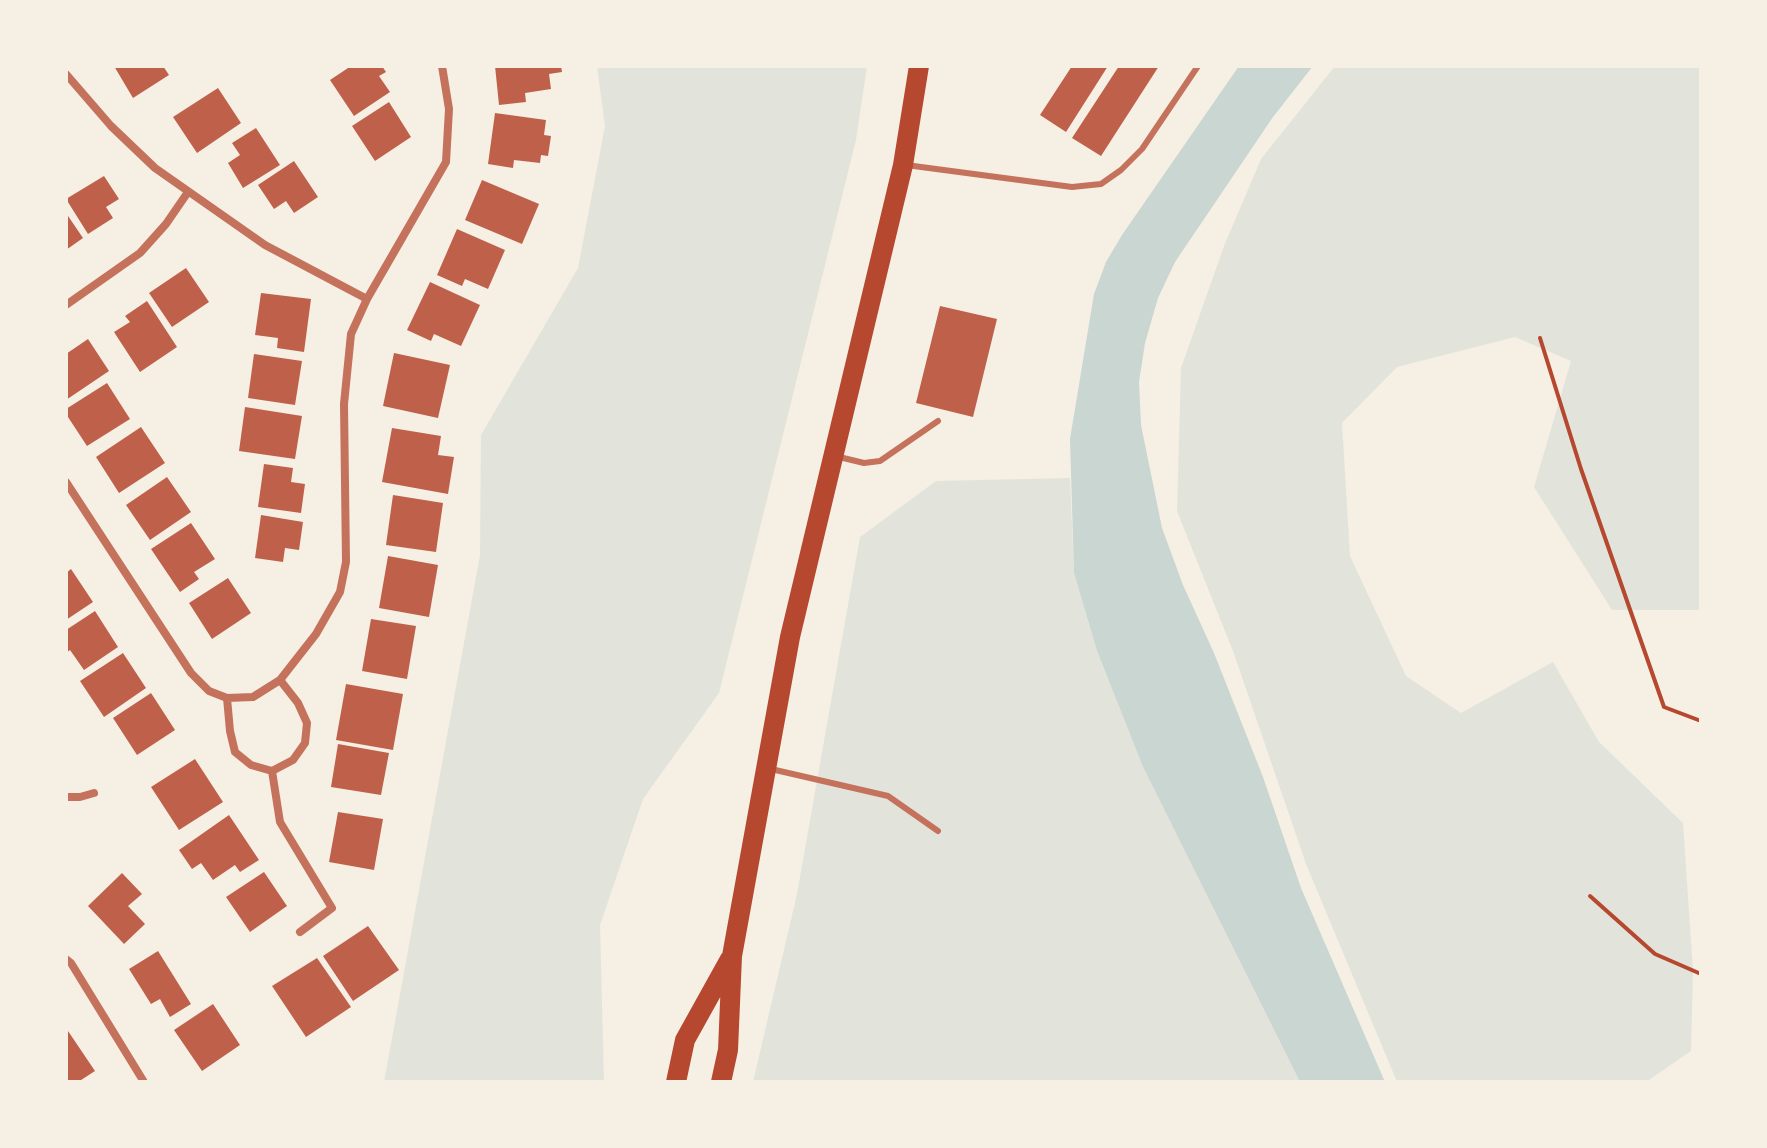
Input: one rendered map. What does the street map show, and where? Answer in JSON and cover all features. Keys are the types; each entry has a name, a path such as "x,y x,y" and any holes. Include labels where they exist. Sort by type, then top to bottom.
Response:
{"main road":[{"path":"721,1082 728,1050 732,956 790,637 903,165 919,66"},
{"path":"676,1082 685,1040 732,956"}],"street":[{"path":"66,482 191,673 209,691 227,698 253,697 280,680 316,634 340,592 346,562 346,366 351,334 367,299 446,162 449,109 442,66"},
{"path":"66,74 111,126 155,168 265,245 367,299"},
{"path":"66,305 140,253 166,224 188,192"},
{"path":"227,698 235,752 251,765 272,771 293,760 305,743 307,723 298,703 280,680"},
{"path":"272,771 280,822 332,908 300,932"},
{"path":"66,797 94,793"},
{"path":"66,959 144,1082"}],"lane":[{"path":"903,165 1072,187 1101,184 1142,149 1198,66"},
{"path":"833,455 864,463 880,461 938,421"},
{"path":"766,768 888,796 938,831"}],"path":[{"path":"1540,338 1581,469 1664,707 1701,721"},
{"path":"1590,896 1655,954 1701,974"}],"shaded area":[{"path":"597,66 867,66 856,140 719,693 643,799 600,925 604,1082 384,1082 480,555 481,435 578,268 605,126"},
{"path":"1239,66 1313,66 1273,117 1175,262 1158,298 1145,343 1139,382 1141,425 1162,528 1183,585 1214,653 1263,777 1301,888 1385,1082 1300,1082 1143,767 1097,651 1074,573 1070,439 1094,294 1106,262 1122,235"},
{"path":"1335,66 1701,66 1701,610 1612,610 1534,487 1571,361 1515,337 1397,367 1342,423 1350,556 1406,676 1461,713 1553,662 1599,742 1683,823 1693,970 1691,1051 1646,1082 1397,1082 1306,864 1233,651 1177,511 1181,368 1224,246 1261,159"},
{"path":"1070,478 1074,573 1097,651 1143,767 1300,1082 753,1082 797,894 860,537 936,481"}],"building":[{"path":"114,66 163,66 169,75 133,98"},
{"path":"351,66 382,66 386,72 379,76 390,92 354,116 330,80"},
{"path":"495,66 561,66 562,72 549,74 551,89 525,93 526,102 499,105"},
{"path":"1072,66 1108,66 1066,132 1040,115"},
{"path":"1119,66 1159,66 1101,156 1072,138"},
{"path":"218,88 241,123 197,153 173,117"},
{"path":"389,102 411,137 375,161 352,126"},
{"path":"495,113 546,120 544,135 551,136 548,156 541,155 540,163 514,160 513,168 488,164"},
{"path":"256,128 280,165 243,188 228,163 240,155 232,143"},
{"path":"294,161 318,197 294,213 286,201 274,209 258,185"},
{"path":"104,176 119,199 106,207 113,218 88,234 66,199"},
{"path":"482,180 539,204 522,244 465,220"},
{"path":"66,213 83,238 66,250"},
{"path":"457,229 505,250 488,289 465,279 462,286 437,275"},
{"path":"186,268 209,302 172,327 149,293"},
{"path":"430,282 480,305 461,346 434,334 431,341 407,330"},
{"path":"261,293 311,299 304,352 277,348 278,338 255,335"},
{"path":"147,301 177,347 140,372 114,332 130,322 125,316"},
{"path":"940,306 997,319 973,417 916,403"},
{"path":"88,339 109,371 66,400 66,354"},
{"path":"394,353 450,365 438,418 383,406"},
{"path":"254,354 302,361 295,405 248,398"},
{"path":"107,383 130,419 87,446 66,414 66,409"},
{"path":"245,407 302,416 295,459 239,451"},
{"path":"141,427 165,463 119,493 96,457"},
{"path":"392,428 441,436 438,455 454,457 448,494 382,482"},
{"path":"264,464 293,468 291,482 305,484 301,513 258,507"},
{"path":"167,477 191,512 150,540 126,505"},
{"path":"393,495 443,503 436,552 386,545"},
{"path":"261,515 303,522 299,550 285,548 283,562 255,558"},
{"path":"191,523 215,559 194,572 199,579 180,592 151,549"},
{"path":"388,556 438,565 429,617 379,608"},
{"path":"71,569 93,602 66,620 66,573"},
{"path":"228,578 251,613 212,639 189,603"},
{"path":"95,611 118,647 84,670 70,650 66,653 66,630"},
{"path":"371,619 416,626 407,679 362,671"},
{"path":"123,653 146,688 104,717 80,681"},
{"path":"346,684 403,694 393,750 336,740"},
{"path":"151,693 175,730 137,755 113,718"},
{"path":"338,744 389,753 381,795 331,787"},
{"path":"195,759 223,802 179,830 151,787"},
{"path":"338,812 383,819 374,870 329,862"},
{"path":"229,815 259,860 240,872 235,865 213,880 201,863 192,869 179,850"},
{"path":"264,872 287,906 250,932 226,897"},
{"path":"122,873 142,894 128,906 145,924 124,944 88,906"},
{"path":"368,926 399,970 353,1001 323,956"},
{"path":"158,951 191,1004 170,1017 160,999 151,1004 129,969"},
{"path":"317,958 351,1007 306,1037 272,986"},
{"path":"213,1004 240,1045 202,1071 174,1030"},
{"path":"66,1028 95,1071 78,1082 66,1082"}]}
